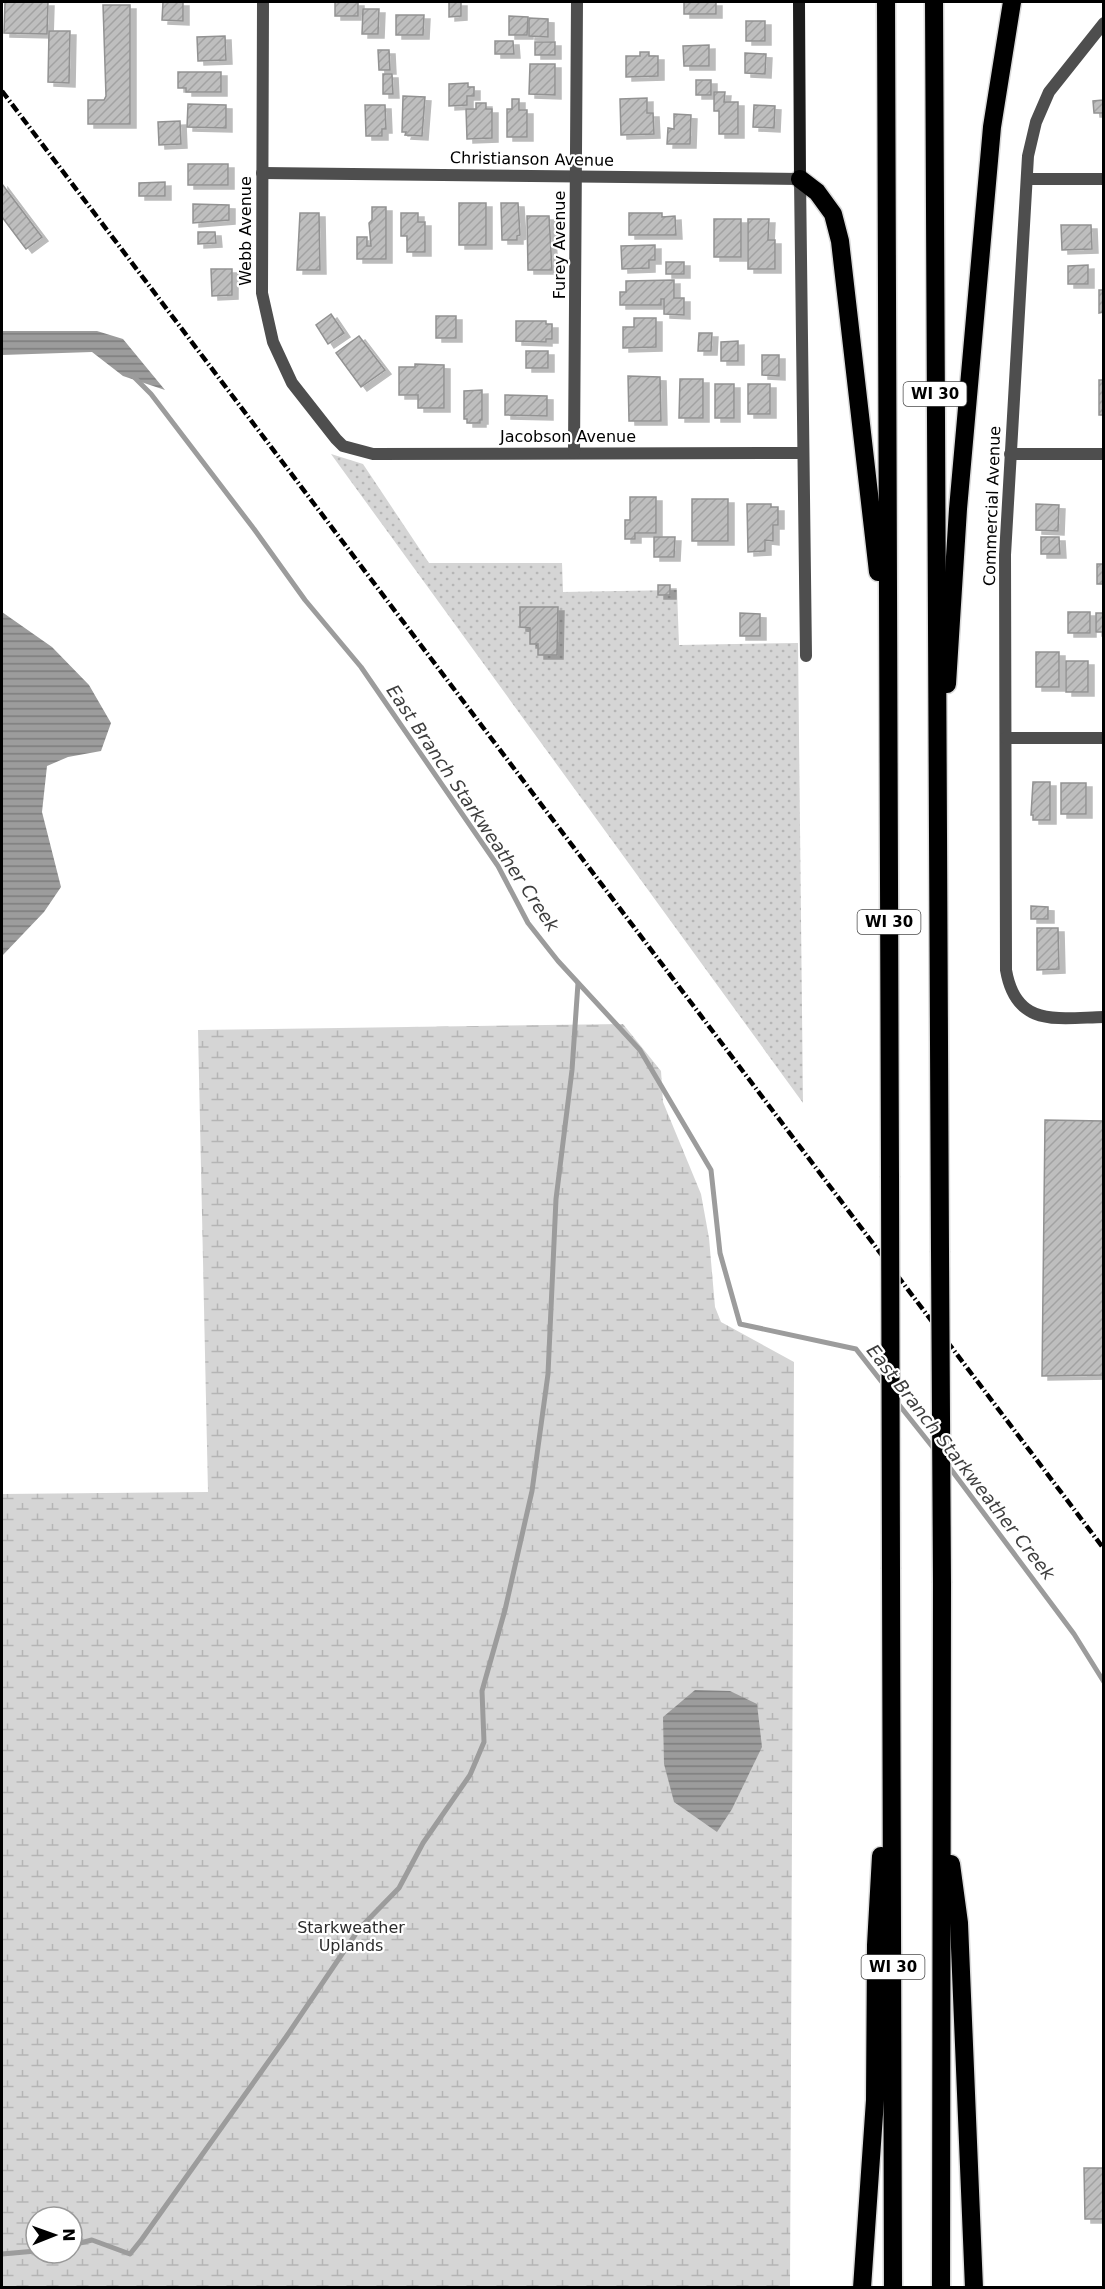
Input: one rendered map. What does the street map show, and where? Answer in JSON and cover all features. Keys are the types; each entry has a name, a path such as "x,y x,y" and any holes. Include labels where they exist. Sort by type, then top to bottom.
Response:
{"highway":[{"name":"WI 30","path":"886,2 892,2288"},
{"name":"WI 30","path":"934,2 942,1583 941,2288"},
{"path":"937,787 952,630 958,509 992,127 1012,2"},
{"path":"801,179 817,192 833,214 840,241 888,668"},
{"path":"862,2288 875,2100 876,1945 891,1647"},
{"path":"942,1806 959,1923 974,2288"}],"street":[{"name":"Webb Avenue","path":"263,2 261,293 273,342 292,383 336,439"},
{"name":"Furey Avenue","path":"574,453 577,2"},
{"path":"799,2 806,656"},
{"name":"Commercial Avenue","path":"1104,23 1049,92 1036,122 1028,156 1005,555 1006,970 1010,989 1023,1008 1053,1018 1104,1017"},
{"name":"Christianson Avenue","path":"262,173 801,179"},
{"path":"1027,179 1104,179"},
{"name":"Jacobson Avenue","path":"336,439 343,446 373,454 803,453"},
{"path":"1010,453 1104,454"},
{"path":"1006,738 1104,738"}],"green space":[{"path":"331,454 363,464 429,563 562,563 563,592 677,590 679,645 798,643 803,1103"},
{"name":"Starkweather Uplands","path":"623,1024 661,1071 663,1102 701,1194 709,1238 715,1307 721,1322 794,1362 790,2287 2,2287 2,1494 208,1492 198,1030"}],"shaded area":[{"path":"2,331 97,331 123,339 165,390 123,376 92,352 2,355"},
{"path":"2,612 52,647 89,685 111,723 101,751 68,757 47,766 42,812 61,887 44,912 2,956"},
{"path":"695,1690 730,1691 757,1704 762,1747 732,1809 717,1832 674,1802 664,1764 663,1717"}],"building":[{"path":"5,2 48,2 47,34 4,33"},
{"path":"163,2 183,2 183,21 162,20"},
{"path":"335,2 358,2 358,16 335,16"},
{"path":"449,2 461,2 461,16 449,17"},
{"path":"684,2 716,2 716,14 684,14"},
{"path":"103,5 130,5 130,124 88,124 88,100 104,100 106,96"},
{"path":"363,9 379,9 378,34 362,34"},
{"path":"396,15 424,15 423,35 396,35"},
{"path":"509,16 528,17 527,35 509,35"},
{"path":"529,18 548,19 548,37 529,36"},
{"path":"746,21 765,21 765,41 746,41"},
{"path":"49,31 70,31 69,83 48,82"},
{"path":"225,36 226,60 198,61 197,37"},
{"path":"495,41 513,41 514,54 495,54"},
{"path":"535,42 555,42 555,55 535,55"},
{"path":"709,45 709,66 684,66 683,46"},
{"path":"378,50 389,50 390,70 379,70"},
{"path":"640,52 649,52 649,56 658,56 658,76 626,77 626,56 640,56"},
{"path":"745,53 766,54 765,74 745,73"},
{"path":"530,64 555,64 555,95 529,94"},
{"path":"178,72 221,72 221,92 186,92 186,88 178,88"},
{"path":"383,74 392,74 393,94 383,94"},
{"path":"696,80 711,80 711,95 696,95"},
{"path":"1103,81 1104,113 1094,113 1093,101 1103,100"},
{"path":"468,83 468,87 474,87 474,96 467,96 467,105 449,106 449,84"},
{"path":"714,92 725,92 724,102 738,102 738,134 719,134 719,111 714,111"},
{"path":"403,96 425,97 422,136 405,135 406,132 402,132"},
{"path":"647,98 647,113 653,113 654,134 621,135 620,99"},
{"path":"512,99 519,99 519,110 527,110 527,137 507,137 507,109 512,109"},
{"path":"476,103 486,103 486,109 492,109 492,138 467,139 466,109 476,109"},
{"path":"188,104 226,105 226,128 187,127"},
{"path":"365,105 385,105 386,129 382,129 382,136 366,136"},
{"path":"754,105 775,106 774,128 753,127"},
{"path":"674,114 691,115 690,144 667,144 668,128 674,129"},
{"path":"180,121 181,144 159,145 158,122"},
{"path":"188,164 228,164 228,185 188,185"},
{"path":"165,182 165,196 139,196 139,183"},
{"path":"2,184 42,237 26,249 2,217"},
{"path":"459,203 486,203 486,245 459,245"},
{"path":"501,203 518,203 520,235 517,236 517,240 502,240"},
{"path":"193,204 229,205 229,220 193,223"},
{"path":"372,207 386,207 386,259 357,259 357,237 367,237 367,246 371,246 369,223 372,220"},
{"path":"300,213 319,213 320,270 297,270"},
{"path":"401,213 418,213 418,222 425,222 425,252 407,252 407,236 401,236"},
{"path":"629,213 662,213 662,217 675,216 676,235 629,235"},
{"path":"527,216 549,216 552,270 528,270"},
{"path":"714,219 741,219 741,257 714,257"},
{"path":"748,219 769,219 768,240 775,240 775,269 748,269"},
{"path":"1061,225 1091,225 1092,249 1062,250"},
{"path":"198,232 215,232 216,243 198,244"},
{"path":"655,245 655,260 649,260 649,268 622,269 621,246"},
{"path":"666,262 684,262 684,274 666,274"},
{"path":"1088,265 1088,284 1068,284 1068,266"},
{"path":"211,269 232,269 232,295 212,296"},
{"path":"674,280 674,298 684,298 684,315 664,314 664,299 661,299 661,305 620,305 620,292 626,292 626,281"},
{"path":"1099,290 1104,290 1104,312 1099,313"},
{"path":"331,314 344,333 328,344 316,325"},
{"path":"436,316 456,316 456,338 436,338"},
{"path":"634,318 656,318 656,347 623,348 623,327 634,327"},
{"path":"516,321 546,321 546,324 552,324 552,339 546,339 546,342 516,341"},
{"path":"699,333 712,333 711,351 698,351"},
{"path":"359,336 385,370 361,387 336,353"},
{"path":"738,341 738,361 721,361 721,342"},
{"path":"526,351 548,351 548,368 526,368"},
{"path":"762,355 779,355 779,376 762,375"},
{"path":"415,364 444,365 444,408 418,408 418,395 399,395 399,367 415,367"},
{"path":"628,376 660,377 661,421 629,421"},
{"path":"680,379 703,379 703,418 679,418"},
{"path":"1099,380 1104,380 1104,415 1099,415"},
{"path":"715,384 734,384 734,418 715,418"},
{"path":"748,384 770,384 770,414 748,414"},
{"path":"482,390 482,420 480,423 467,423 467,419 464,419 464,391"},
{"path":"505,395 547,396 547,416 505,415"},
{"path":"630,497 656,497 656,533 635,533 635,539 625,539 625,520 630,520"},
{"path":"692,499 728,499 728,541 692,541"},
{"path":"747,504 771,504 771,507 778,507 778,525 773,525 773,541 765,540 765,551 748,552"},
{"path":"1036,504 1059,505 1058,531 1036,530"},
{"path":"654,537 675,537 674,557 654,557"},
{"path":"1041,537 1059,537 1060,554 1041,554"},
{"path":"1097,564 1104,564 1104,584 1097,584"},
{"path":"658,585 670,585 670,595 658,595"},
{"path":"520,607 558,607 557,655 538,655 538,644 530,644 530,628 520,627"},
{"path":"1068,612 1090,612 1090,633 1068,633"},
{"path":"740,613 760,614 760,636 740,636"},
{"path":"1096,613 1104,613 1104,632 1096,632"},
{"path":"1036,652 1059,652 1059,687 1036,687"},
{"path":"1066,661 1088,661 1088,692 1066,692"},
{"path":"1033,782 1050,782 1050,820 1033,820 1033,815 1031,815"},
{"path":"1061,783 1086,783 1086,814 1061,814"},
{"path":"1031,906 1048,907 1048,919 1031,919"},
{"path":"1037,928 1058,928 1059,969 1037,970"},
{"path":"1045,1120 1104,1121 1104,1375 1042,1376"},
{"path":"1084,2168 1104,2168 1104,2219 1085,2219"}],"waterway":[{"name":"East Branch Starkweather Creek","path":"133,376 151,394 305,600 361,667 498,866 528,923 558,961 640,1050 711,1170 720,1253 740,1324 856,1349 885,1386"},
{"path":"84,2242 92,2240 130,2254 286,2037 359,1929 399,1888 423,1843 470,1775 484,1742 482,1691 505,1610 532,1491 548,1374 556,1199 572,1070 578,983"},
{"name":"East Branch Starkweather Creek","path":"896,1401 935,1450"},
{"name":"East Branch Starkweather Creek","path":"947,1464 1074,1634 1104,1682"},
{"path":"2,2254 24,2252"}],"railway":[{"path":"2,91 1104,1549"}]}
